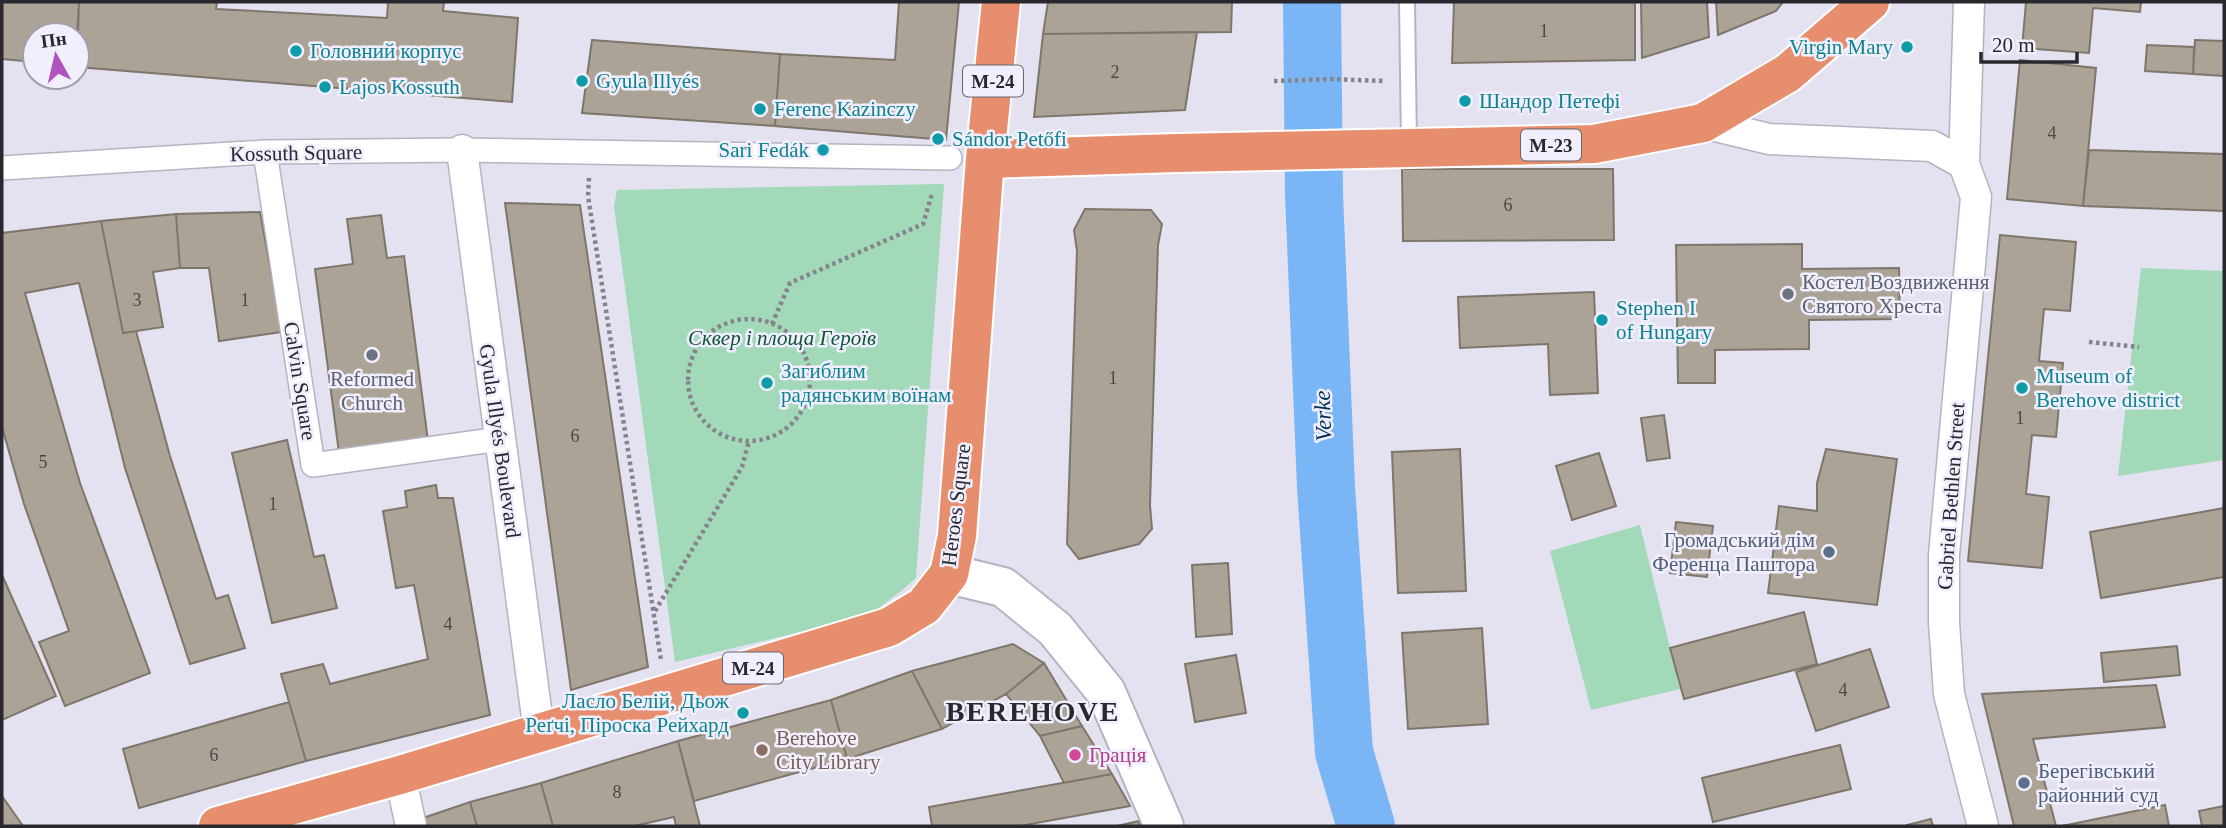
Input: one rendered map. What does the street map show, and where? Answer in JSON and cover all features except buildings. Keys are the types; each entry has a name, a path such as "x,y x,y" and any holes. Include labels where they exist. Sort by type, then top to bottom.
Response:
{"highway":[{"name":"М-24","path":"968,159 1001,2"},
{"name":"М-23","path":"968,159 1594,144 1703,123 1788,73 1870,2"},
{"name":"Heroes Square","path":"539,732 889,628 923,606 949,574 957,536 968,159"},
{"name":"М-24","path":"218,826 400,775 539,732"}],"main road":[{"path":"949,574 1003,587 1055,629 1106,692 1164,826"}],"street":[{"name":"Gabriel Bethlen Street","path":"1969,2 1965,164 1976,197 1944,555 1944,623 1949,694 1983,826"},
{"path":"1703,123 1769,139 1932,146 1965,164"},
{"name":"Gyula Illyés Boulevard","path":"462,150 539,732"},
{"name":"Kossuth Square","path":"2,168 265,152 590,152"},
{"name":"Calvin Square","path":"265,152 313,465 500,439"},
{"path":"590,152 968,159"},
{"path":"400,775 411,826"}],"lane":[{"path":"1403,148 1407,2"}],"path":[{"path":"1274,81 1383,81"},
{"path":"590,152 588,196 666,694"},
{"path":"772,324 790,283 923,224 932,194"},
{"path":"753,320 772,324 790,335 803,351 810,371 810,392 802,412 789,428 770,438 749,441 730,438 713,429 699,415 691,398 688,379 692,360 702,342 716,329 734,322 753,320"},
{"path":"2089,342 2139,347"},
{"path":"654,611 742,467 749,441"}],"green space":[{"name":"Сквер і площа Героїв","path":"944,184 916,578 868,616 675,662 614,206 617,190"},
{"path":"2141,268 2224,271 2224,460 2118,476"},
{"path":"1640,525 1680,689 1591,710 1550,551"}],"waterway":[{"name":"Verke","path":"1312,2 1314,194 1326,487 1344,752 1366,826"}],"place":[{"name":"Virgin Mary","path":"1907,47"},
{"name":"Головний корпус","path":"296,51"},
{"name":"Gyula Illyés","path":"582,81"},
{"name":"Lajos Kossuth","path":"325,87"},
{"name":"Шандор Петефі","path":"1465,101"},
{"name":"Ferenc Kazinczy","path":"760,109"},
{"name":"Sándor Petőfi","path":"938,139"},
{"name":"Sari Fedák","path":"823,150"},
{"name":"Костел Воздвиження Святого Хреста","path":"1788,294"},
{"name":"Stephen I of Hungary","path":"1602,320"},
{"name":"Reformed Church","path":"372,355"},
{"name":"Загиблим радянським воїнам","path":"767,383"},
{"name":"Museum of Berehove district","path":"2022,388"},
{"name":"Громадський дім Ференца Паштора","path":"1829,552"},
{"name":"Ласло Белій, Дьож Реґчі, Піроска Рейхард","path":"743,713"},
{"name":"Berehove City Library","path":"762,750"},
{"name":"Грація","path":"1075,755"},
{"name":"Берегівський районний суд","path":"2024,783"}],"district":[{"name":"BEREHOVE","path":"1033,711"}]}
